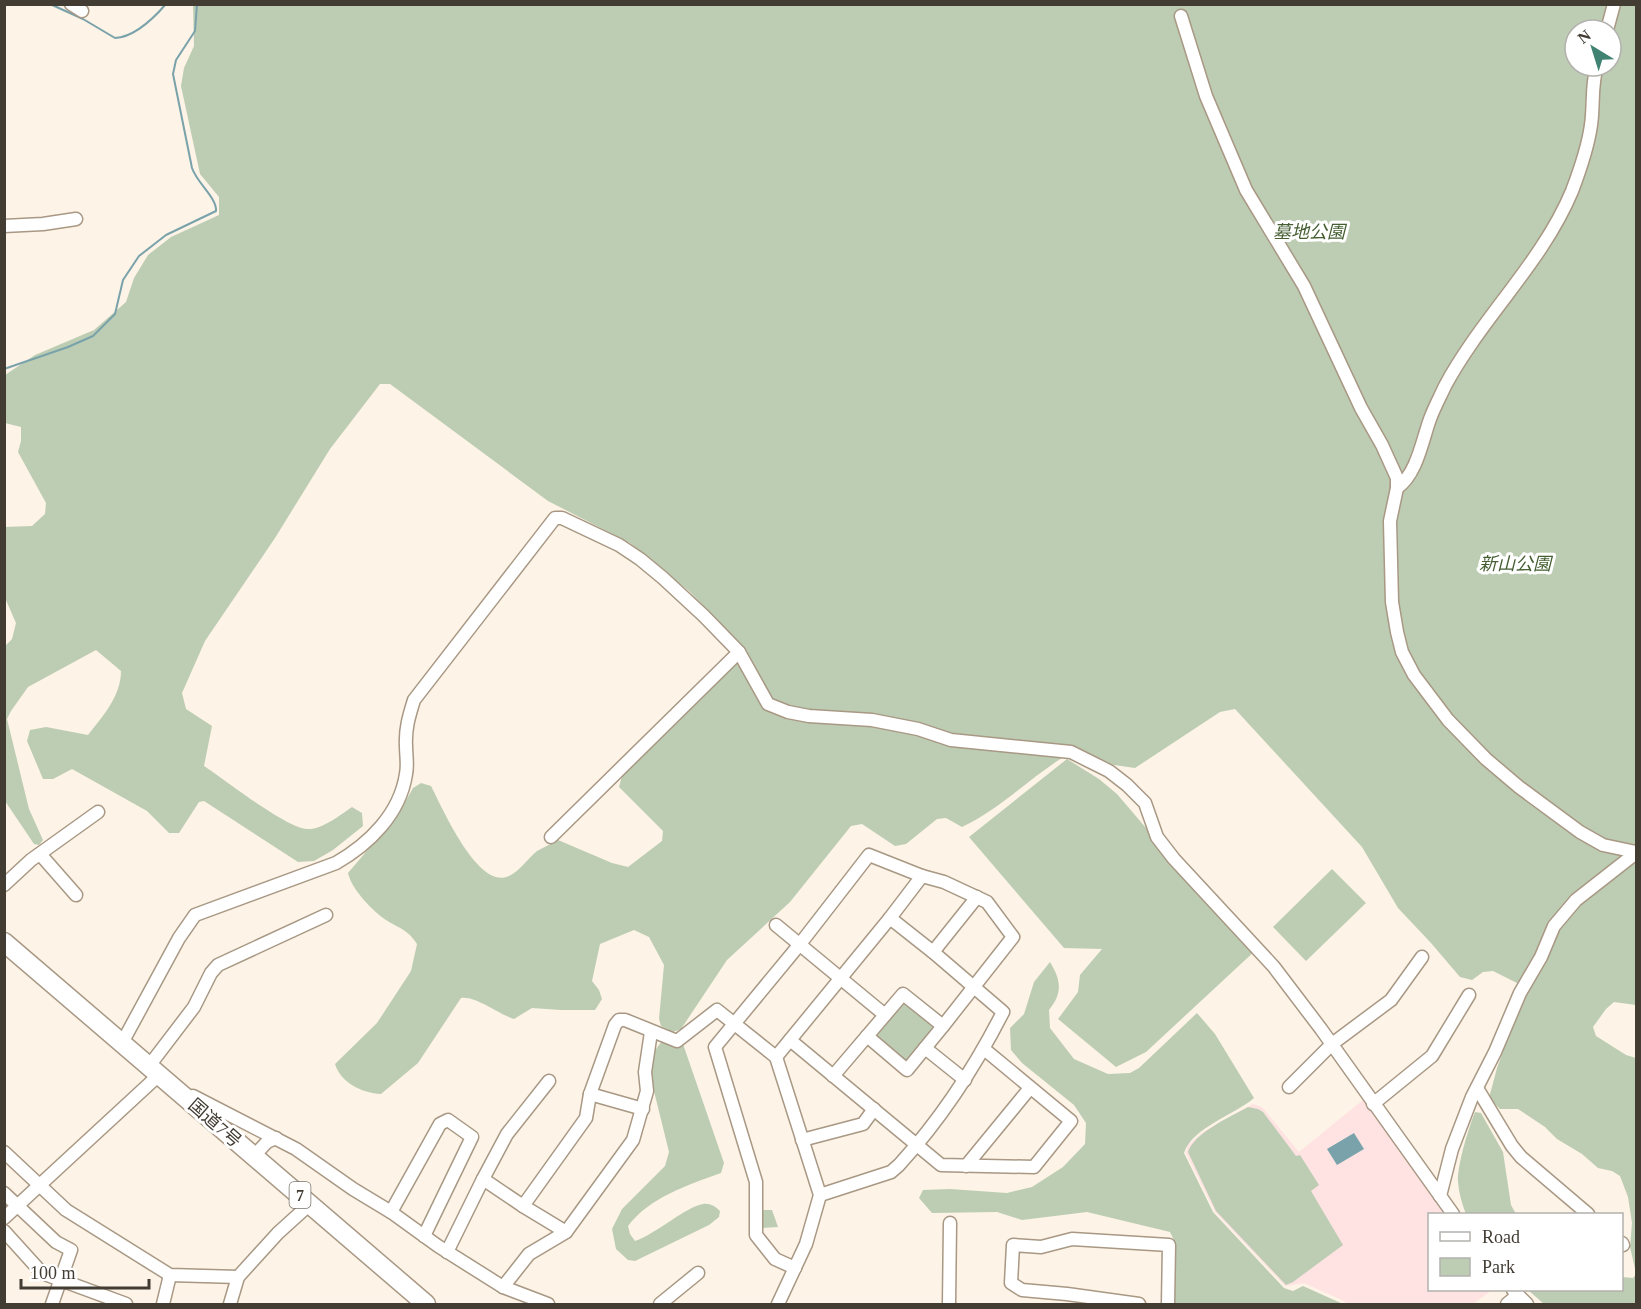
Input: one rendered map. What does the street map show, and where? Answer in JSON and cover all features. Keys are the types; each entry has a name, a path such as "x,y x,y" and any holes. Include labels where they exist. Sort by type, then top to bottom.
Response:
{"highway":[{"name":"国道7号","path":"4,942 426,1305"}],"street":[{"path":"1180,16 1206,96 1246,190 1304,286 1361,408 1383,445 1397,478 1390,521 1392,602 1402,652 1414,675 1448,720 1486,759 1519,787 1580,832 1603,845 1636,853"},
{"path":"1397,488 1404,483 1412,469 1431,416 1445,386 1469,347 1538,253 1559,219 1572,190 1591,126 1594,78"},
{"path":"4,226 76,219"},
{"path":"122,1042 179,938 195,915 336,863 352,854 382,826 402,794 407,772 407,723 414,700 555,518 562,518 589,530 640,559 704,616 739,652 768,704 788,712 872,720 918,729 951,740 1071,752 1109,771 1127,785 1144,803 1153,828 1174,859 1274,967 1332,1044 1452,1213"},
{"path":"551,837 739,652"},
{"path":"4,885 40,854 98,812"},
{"path":"1440,1196 1452,1149 1477,1088 1520,993 1541,957 1554,926 1576,900 1636,853"},
{"path":"40,854 76,895"},
{"path":"795,1268 775,1260 756,1235 756,1182 714,1047 800,944 869,855 922,876 944,882 987,902 1013,937 907,1070 867,1036"},
{"path":"776,1057 922,876"},
{"path":"933,952 977,897"},
{"path":"4,1218 161,1076 211,973 218,965 326,915"},
{"path":"820,1195 891,1172 916,1145 965,1080 1003,1012 975,986 890,918"},
{"path":"776,925 885,1015"},
{"path":"1289,1087 1332,1044 1391,1000 1422,957"},
{"path":"833,1076 903,994 944,1026"},
{"path":"1373,1104 1432,1056 1469,995"},
{"path":"523,1206 586,1118 590,1094 615,1025 619,1020 625,1020 677,1041 717,1010 776,1057 820,1195 806,1244 778,1305"},
{"path":"502,1287 529,1254 566,1232 633,1140 647,1091 645,1072 651,1032"},
{"path":"790,1040 941,1165 1034,1167 1071,1122 984,1049"},
{"path":"926,1048 965,1080"},
{"path":"161,1076 276,1138 502,1287 548,1305"},
{"path":"447,1252 507,1134 549,1081"},
{"path":"966,1166 1030,1088"},
{"path":"1477,1088 1521,1157 1586,1213"},
{"path":"590,1094 642,1109"},
{"path":"802,1140 862,1124 874,1109"},
{"path":"391,1212 440,1124 448,1120 462,1129 472,1137 424,1236"},
{"path":"254,1156 267,1142 276,1138"},
{"path":"4,1152 66,1210 170,1275 238,1277"},
{"path":"483,1179 566,1232"},
{"path":"4,1193 56,1242 71,1250 52,1305"},
{"path":"230,1305 238,1277 278,1233 310,1204"},
{"path":"949,1305 950,1223"},
{"path":"4,1231 42,1274 126,1305"},
{"path":"1139,1305 1067,1299 1022,1290 1011,1283 1013,1245 1041,1247 1072,1239 1169,1245 1168,1305"},
{"path":"660,1305 698,1273"},
{"path":"163,1305 170,1275"},
{"path":"1507,1305 1519,1296"}],"shaded area":[{"path":"1364,1099 1445,1213 1428,1213 1428,1291 1491,1291 1473,1304 1347,1304 1304,1283 1285,1286 1215,1212 1186,1153 1188,1145 1203,1132 1253,1104 1262,1107 1299,1152"}],"green space":[{"path":"193,5 1636,5 1636,1005 1614,1002 1593,1027 1596,1036 1626,1055 1636,1058 1636,1273 1630,1247 1632,1223 1628,1197 1620,1176 1612,1171 1598,1168 1518,1109 1500,1109 1489,1098 1497,1068 1523,997 1517,983 1493,971 1483,972 1472,980 1460,977 1398,908 1362,847 1235,709 1220,712 1135,768 1114,765 1077,749 992,809 962,827 946,818 937,819 906,844 895,846 862,824 851,826 790,902 727,960 681,1029 673,1032 661,1026 659,1019 664,965 649,937 634,930 600,944 592,981 602,999 595,1010 532,1008 514,1019 480,1002 461,998 418,1063 381,1094 367,1092 347,1082 335,1064 377,1023 411,971 417,944 406,931 383,918 367,903 353,885 348,873 399,813 413,788 421,783 431,786 462,844 485,871 497,877 513,874 537,851 558,840 612,863 628,867 662,841 663,831 619,787 622,776 748,652 690,592 630,543 548,501 390,384 380,384 330,449 275,538 205,641 182,693 186,709 212,726 204,766 270,812 297,827 313,829 319,827 352,807 362,813 363,826 333,850 314,861 298,862 204,801 199,802 179,833 169,833 147,811 72,769 53,779 43,779 27,741 30,730 46,727 88,735 115,697 121,671 96,650 28,687 7,719 29,809 43,840 39,845 34,844 5,801 5,646 12,639 16,623 5,598 4,527 32,526 45,514 46,503 18,452 21,427 5,423 5,375 35,355 94,330 126,302 134,278 148,255 171,237 219,215 219,197 200,174 181,86 184,68 194,46"},
{"path":"1067,759 1099,779 1117,794 1257,949 1146,1052 1116,1067 1058,1019 1078,992 1080,975 1102,949 1064,948 969,837"},
{"path":"1332,869 1366,903 1306,961 1273,927"},
{"path":"1050,962 1059,986 1057,998 1049,1010 1050,1028 1074,1059 1108,1074 1130,1073 1139,1068 1197,1013 1215,1034 1254,1098 1204,1129 1188,1144 1184,1153 1213,1212 1284,1288 1293,1291 1303,1286 1343,1304 1175,1304 1174,1240 1170,1232 1087,1212 1022,1220 997,1212 932,1213 919,1198 923,1190 950,1189 1007,1193 1032,1187 1063,1167 1085,1144 1086,1123 1074,1105 1022,1063 1011,1050 1010,1028 1024,1014 1034,982"},
{"path":"903,994 943,1026 907,1070 867,1036"},
{"path":"662,1041 676,1047 683,1044 724,1163 721,1173 670,1193 647,1207 628,1226 630,1234 635,1241 703,1204 712,1205 720,1211 719,1217 709,1225 635,1261 628,1260 616,1249 612,1229 622,1209 665,1166 669,1152 650,1075 653,1053"},
{"path":"1248,1107 1263,1112 1296,1156 1300,1155 1319,1185 1311,1191 1343,1245 1286,1285 1216,1211 1188,1152 1197,1138 1205,1132"},
{"path":"1475,1112 1481,1113 1503,1152 1511,1205 1515,1213 1466,1213 1460,1195 1458,1175"},
{"path":"762,1210 772,1210 778,1227 762,1228"},
{"path":"1636,1274 1636,1304 1544,1304 1529,1291 1623,1291 1623,1277 1633,1278"}],"water":[{"path":"1354,1133 1364,1149 1337,1165 1327,1149"}],"waterway":[{"path":"50,4 83,19 115,38 136,31 166,4"},
{"path":"4,369 93,336 115,314 123,280 139,256 166,235 216,211 213,201 192,168 173,74 176,60 195,31 197,4"}],"park label":[{"name":"墓地公園","path":"1309,232"},
{"name":"新山公園","path":"1515,564"}]}
